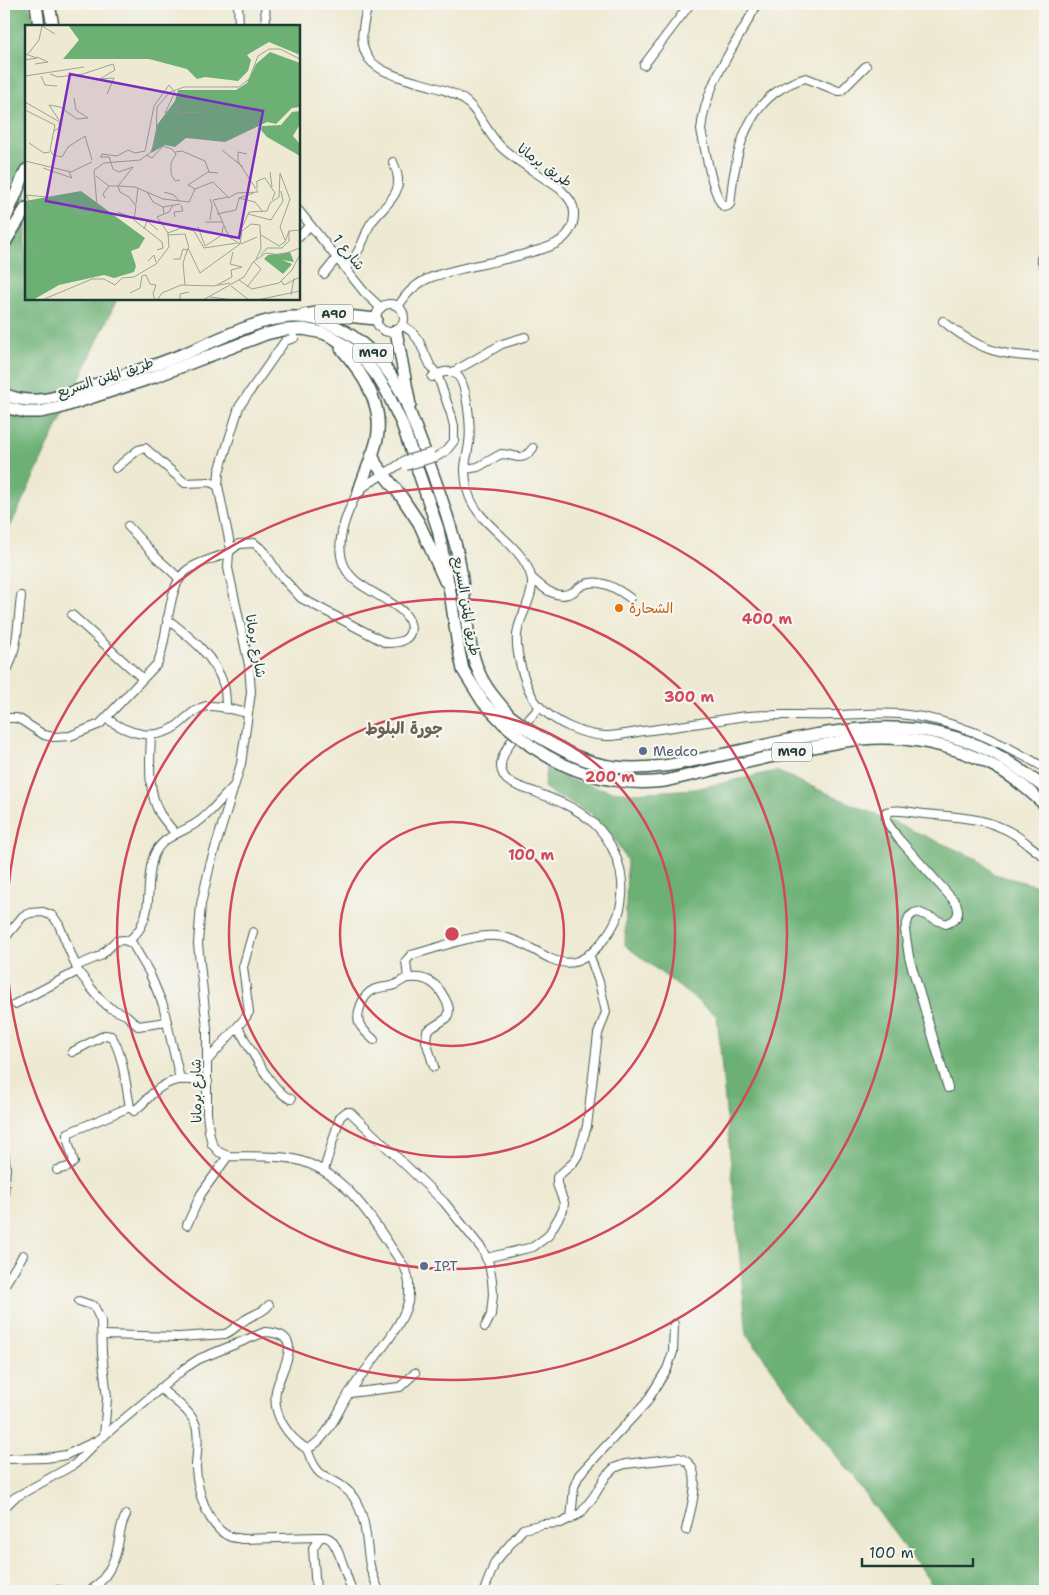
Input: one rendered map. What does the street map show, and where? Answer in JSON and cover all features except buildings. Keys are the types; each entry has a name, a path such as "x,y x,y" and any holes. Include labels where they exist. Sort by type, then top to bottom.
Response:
{"highway":[{"path":"36,4 39,25"},
{"path":"49,4 53,25"},
{"path":"4,222 25,172"},
{"path":"4,244 25,210"},
{"name":"A90","path":"292,317 317,312 376,319"},
{"name":"طريق المتن السريع","path":"4,394 15,399 35,400 63,395 176,357 258,324 292,317 324,322 355,338 367,347 398,385 448,516 456,545 472,650 478,669 507,720 531,746 559,764 578,772 611,780 646,783 818,745 862,739 888,738 922,742 965,754 994,766 1021,783 1045,805"},
{"path":"399,328 397,344 409,394 411,417"},
{"name":"طريق المتن السريع","path":"4,407 25,412 40,412 59,408 154,377 266,334 282,330 303,329 322,333 334,338 362,358 377,376 394,404 438,529 463,670 482,702 507,720 581,760 615,767 649,769 831,732 874,727 907,728 934,732 965,741 992,752 1019,768 1045,788"},
{"path":"334,338 360,372 368,385 374,401 378,430 359,491"},
{"path":"372,454 376,464 419,523 438,569 450,592"}],"street":[{"path":"238,4 239,25"},
{"path":"265,4 266,25"},
{"name":"طريق برمانا","path":"368,4 362,43 365,53 371,61 380,70 439,87 462,98 470,104 502,148 568,196 574,212 573,224 567,235 551,247 432,277 407,293 398,307"},
{"path":"644,65 690,4"},
{"path":"757,4 710,91 702,123 713,184 716,195 724,207 730,204 737,158 746,131 758,109 767,98 784,87 806,78 838,92 866,66"},
{"path":"346,268 358,251 371,223 395,197 398,184 393,162"},
{"name":"شارع 1","path":"300,212 365,293 381,308"},
{"path":"300,235 310,225"},
{"path":"1045,252 1041,259 1045,268"},
{"path":"324,274 337,258"},
{"path":"391,304 398,307 403,314 399,328 392,332 383,330 376,319 381,308 391,304"},
{"path":"943,321 964,338 990,351 1009,355 1045,357"},
{"path":"4,718 16,718 44,735 54,737 70,736 100,724 157,664 167,619 180,579 190,569 244,543 257,545 264,551 278,573 300,598 373,638 386,643 405,640 411,627 407,616 356,581 342,561 340,542 343,525 359,491 398,466 450,448 454,441 455,434 452,414 416,336 399,328"},
{"path":"434,376 444,372 453,372 502,344 525,337"},
{"name":"شارع برمانا","path":"228,1156 219,1152 212,1144 209,1131 207,1029 198,928 201,904 210,865 241,764 251,692 250,674 228,568 230,551 218,486 218,472 239,407 285,341 294,338"},
{"path":"453,372 462,383 469,419 470,441 465,469 468,494 474,508 511,545 532,578 547,591 561,595 572,593 584,584 598,583 618,589 630,598"},
{"path":"116,468 138,450 145,448 185,483 210,482 218,486"},
{"path":"465,469 478,467 501,454 516,458 523,457 533,448"},
{"path":"128,526 156,557 180,579"},
{"path":"532,578 530,595 518,629 517,639 525,682 534,700 540,707 569,727 584,733 607,736 741,717 776,714 830,716 898,714 921,717 981,734 1045,768"},
{"path":"4,676 10,666 14,651 21,596"},
{"path":"72,615 142,678"},
{"path":"167,619 184,632 210,658 224,687 226,709"},
{"path":"106,718 127,730 141,735 151,735 170,730 202,707 213,706 248,713"},
{"path":"408,978 406,961 411,955 476,938 496,936 524,944 554,961 572,963 581,961 600,945 612,928 620,911 623,896 616,853 606,838 587,817 560,802 520,787 507,780 503,774 501,767 502,758 510,743 540,707"},
{"path":"151,735 152,793 160,813 175,833"},
{"path":"129,941 141,928 146,916 154,854 175,833 196,824 234,786"},
{"path":"948,1088 909,957 905,930 909,917 914,913 922,913 946,924 953,922 958,917 959,910 956,904 898,838 886,821 886,812 895,811 969,817 988,822 1014,834 1045,857"},
{"path":"4,939 23,916 36,912 48,913 56,919 77,969 101,1000 110,1008 126,1015 135,1025 141,1027 167,1022"},
{"path":"208,1060 238,1027 248,1012 243,967 253,932"},
{"path":"15,1004 100,956 116,942 129,941 136,948 157,988 180,1079"},
{"path":"486,1258 533,1247 548,1236 563,1210 564,1203 557,1184 557,1177 573,1163 578,1155 587,1126 598,1034 606,1012 599,982 589,954"},
{"path":"374,1040 362,1029 358,1021 359,1011 366,995 372,990 398,984 408,978 427,979 441,992 448,1004 449,1010 447,1018 429,1028 426,1035 434,1067"},
{"path":"238,1027 260,1065 284,1096 291,1099"},
{"path":"72,1052 105,1034 112,1036 120,1057 130,1107 134,1111 158,1089 180,1079 190,1078 208,1082"},
{"path":"57,1170 68,1167 74,1162 68,1141 68,1133 130,1107"},
{"path":"324,1170 340,1117 346,1112 350,1112 444,1202 482,1249 492,1280 493,1294 491,1315 485,1327"},
{"path":"4,1152 6,1168 4,1194"},
{"path":"187,1225 201,1194 228,1156 292,1159 324,1170 358,1200 405,1268 409,1276 408,1303 397,1324 349,1393 331,1426 313,1447 307,1449"},
{"path":"4,1286 23,1255"},
{"path":"79,1301 94,1306 101,1321 107,1398 102,1437"},
{"path":"102,1335 179,1337 225,1334 231,1332 246,1319 263,1311 269,1305"},
{"path":"571,1519 573,1494 579,1475 646,1403 667,1369 673,1352 674,1324"},
{"path":"231,1332 244,1340"},
{"path":"4,1508 14,1498 75,1464 102,1437 160,1388 199,1359 264,1332 276,1332 286,1338 289,1345 289,1354 276,1391 276,1406 286,1431 296,1442 307,1449 314,1466 319,1472 340,1484 353,1496 360,1509 366,1532 371,1568 379,1591"},
{"path":"349,1393 400,1387 415,1373"},
{"path":"160,1388 194,1419 197,1430 196,1470 198,1489 202,1502 222,1532 231,1537 242,1539 326,1536 331,1539 335,1547 352,1591"},
{"path":"4,1458 46,1458 66,1455 102,1437"},
{"path":"484,1591 495,1562 523,1529 542,1524 561,1523 581,1513 606,1476 614,1468 625,1464 679,1458 692,1466 695,1478 686,1530"},
{"path":"90,1591 113,1564 118,1544 119,1527 126,1515"},
{"path":"316,1591 313,1548 320,1537"},
{"path":"47,1591 64,1591"}],"green space":[{"path":"4,4 28,4 37,25 25,25 25,300 117,300 4,540"},
{"path":"546,767 570,780 611,791 633,793 695,789 776,771 980,860 994,874 1045,888 1045,1591 937,1591 747,1335 717,1016 625,945 627,861 613,836 590,813 553,794 544,787"}],"place":[{"name":"الشحارة","path":"619,608"},
{"name":"Medco","path":"643,751"},
{"name":"IPT","path":"424,1266"}],"district":[{"name":"جورة البلوط","path":"404,728"}]}
